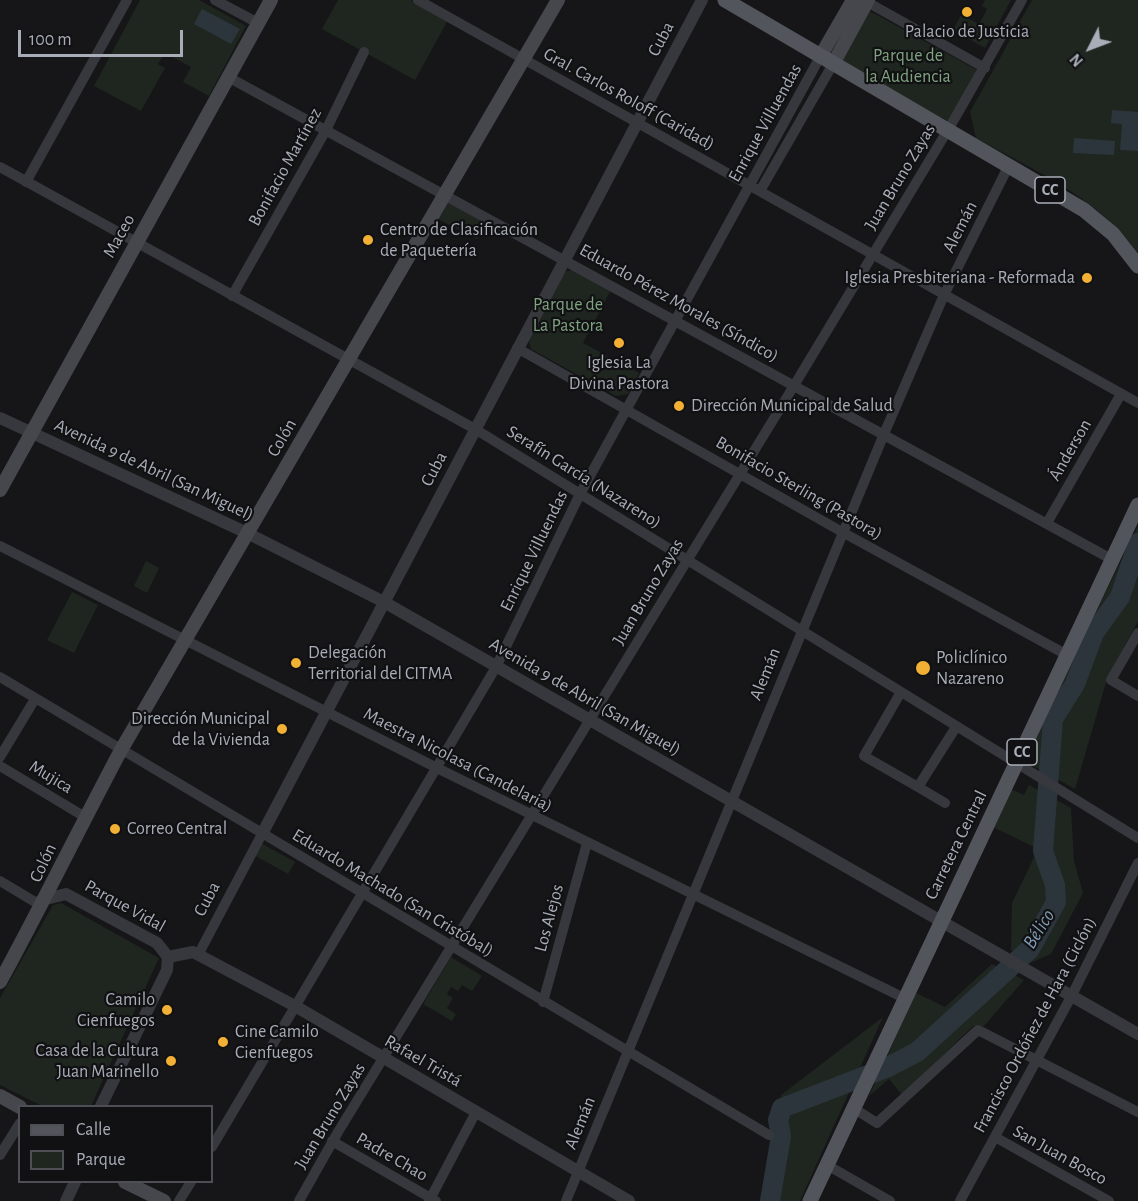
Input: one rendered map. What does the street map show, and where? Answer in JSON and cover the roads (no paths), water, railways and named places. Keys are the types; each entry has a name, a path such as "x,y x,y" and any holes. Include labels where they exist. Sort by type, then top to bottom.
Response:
{"main road":[{"name":"Maceo","path":"0,490 271,0"},
{"name":"Colón","path":"46,899 85,817 121,750 558,0"},
{"name":"CC","path":"724,0 1084,210 1113,234 1138,266"},
{"path":"826,60 862,1"},
{"name":"Carretera Central","path":"810,1201 941,922 1023,769 1067,655 1138,505"},
{"path":"0,982 46,899"},
{"path":"0,1096 18,1106"},
{"path":"127,1183 164,1201"}],"street":[{"path":"26,182 128,0"},
{"path":"215,0 258,23"},
{"name":"Gral. Carlos Roloff (Caridad)","path":"419,0 1138,403"},
{"name":"Cuba","path":"198,955 702,0"},
{"name":"Juan Bruno Zayas","path":"300,1201 332,1141 452,948 873,255 985,68 1022,0"},
{"path":"862,1 985,68"},
{"name":"Bonifacio Martínez","path":"232,296 326,130 364,52"},
{"name":"Enrique Villuendas","path":"213,1145 496,667 580,494 749,185 826,60"},
{"name":"Enrique Villuendas","path":"760,191 826,60"},
{"name":"Eduardo Pérez Morales (Síndico)","path":"228,77 795,384 1113,560"},
{"name":"Alemán","path":"566,1201 730,800 884,434 944,294 1009,165"},
{"name":"Serafín García (Nazareno)","path":"0,166 475,429 1138,838"},
{"name":"Bonifacio Sterling (Pastora)","path":"517,348 844,533 1067,655"},
{"name":"Ánderson","path":"1047,523 1121,394"},
{"name":"Avenida 9 de Abril (San Miguel)","path":"0,418 247,533 384,602 1138,1034"},
{"name":"Maestra Nicolasa (Candelaria)","path":"0,546 437,768 904,998"},
{"path":"1138,633 1111,680 1138,696"},
{"name":"Eduardo Machado (San Cristóbal)","path":"0,677 452,948 770,1135"},
{"path":"901,693 864,756 945,803"},
{"path":"0,757 35,699"},
{"path":"918,787 956,727"},
{"name":"Mujica","path":"0,766 85,817"},
{"name":"Los Alejos","path":"543,1002 587,843"},
{"name":"Francisco Ordóñez de Hara (Ciclón)","path":"960,1201 1072,995 1138,863"},
{"path":"0,881 35,902 46,899"},
{"name":"Parque Vidal","path":"46,899 66,894 157,943 168,957 167,970 102,1105"},
{"name":"Parque Vidal","path":"168,957 193,952 198,955"},
{"name":"Rafael Tristá","path":"198,955 295,1006 629,1201"},
{"path":"856,1102 877,1123 978,1030 1138,1112"},
{"path":"432,1200 476,1112"},
{"path":"0,1155 18,1126"},
{"name":"San Juan Bosco","path":"995,1137 1109,1201"},
{"name":"Padre Chao","path":"332,1141 432,1200"},
{"path":"826,1165 890,1201"},
{"path":"66,1201 75,1183"},
{"path":"179,1201 190,1183"}],"waterway":[{"name":"Bélico","path":"770,1201 781,1136 778,1120 782,1108 886,1068 917,1052 1030,949 1056,902 1055,885 1043,851 1053,719 1075,684 1094,633 1120,597 1138,543"}],"place":[{"name":"Palacio de Justicia","path":"967,12"},
{"name":"Centro de Clasificación de Paquetería","path":"368,240"},
{"name":"Iglesia Presbiteriana - Reformada","path":"1087,278"},
{"name":"Iglesia La Divina Pastora","path":"619,343"},
{"name":"Dirección Municipal de Salud","path":"679,406"},
{"name":"Delegación Territorial del CITMA","path":"296,663"},
{"name":"Policlínico Nazareno","path":"923,668"},
{"name":"Dirección Municipal de la Vivienda","path":"282,729"},
{"name":"Correo Central","path":"115,829"},
{"name":"Camilo Cienfuegos","path":"167,1010"},
{"name":"Cine Camilo Cienfuegos","path":"223,1042"},
{"name":"Casa de la Cultura Juan Marinello","path":"171,1061"}],"park label":[{"name":"Parque de la Audiencia","path":"908,66"},
{"name":"Parque de La Pastora","path":"568,315"}]}
